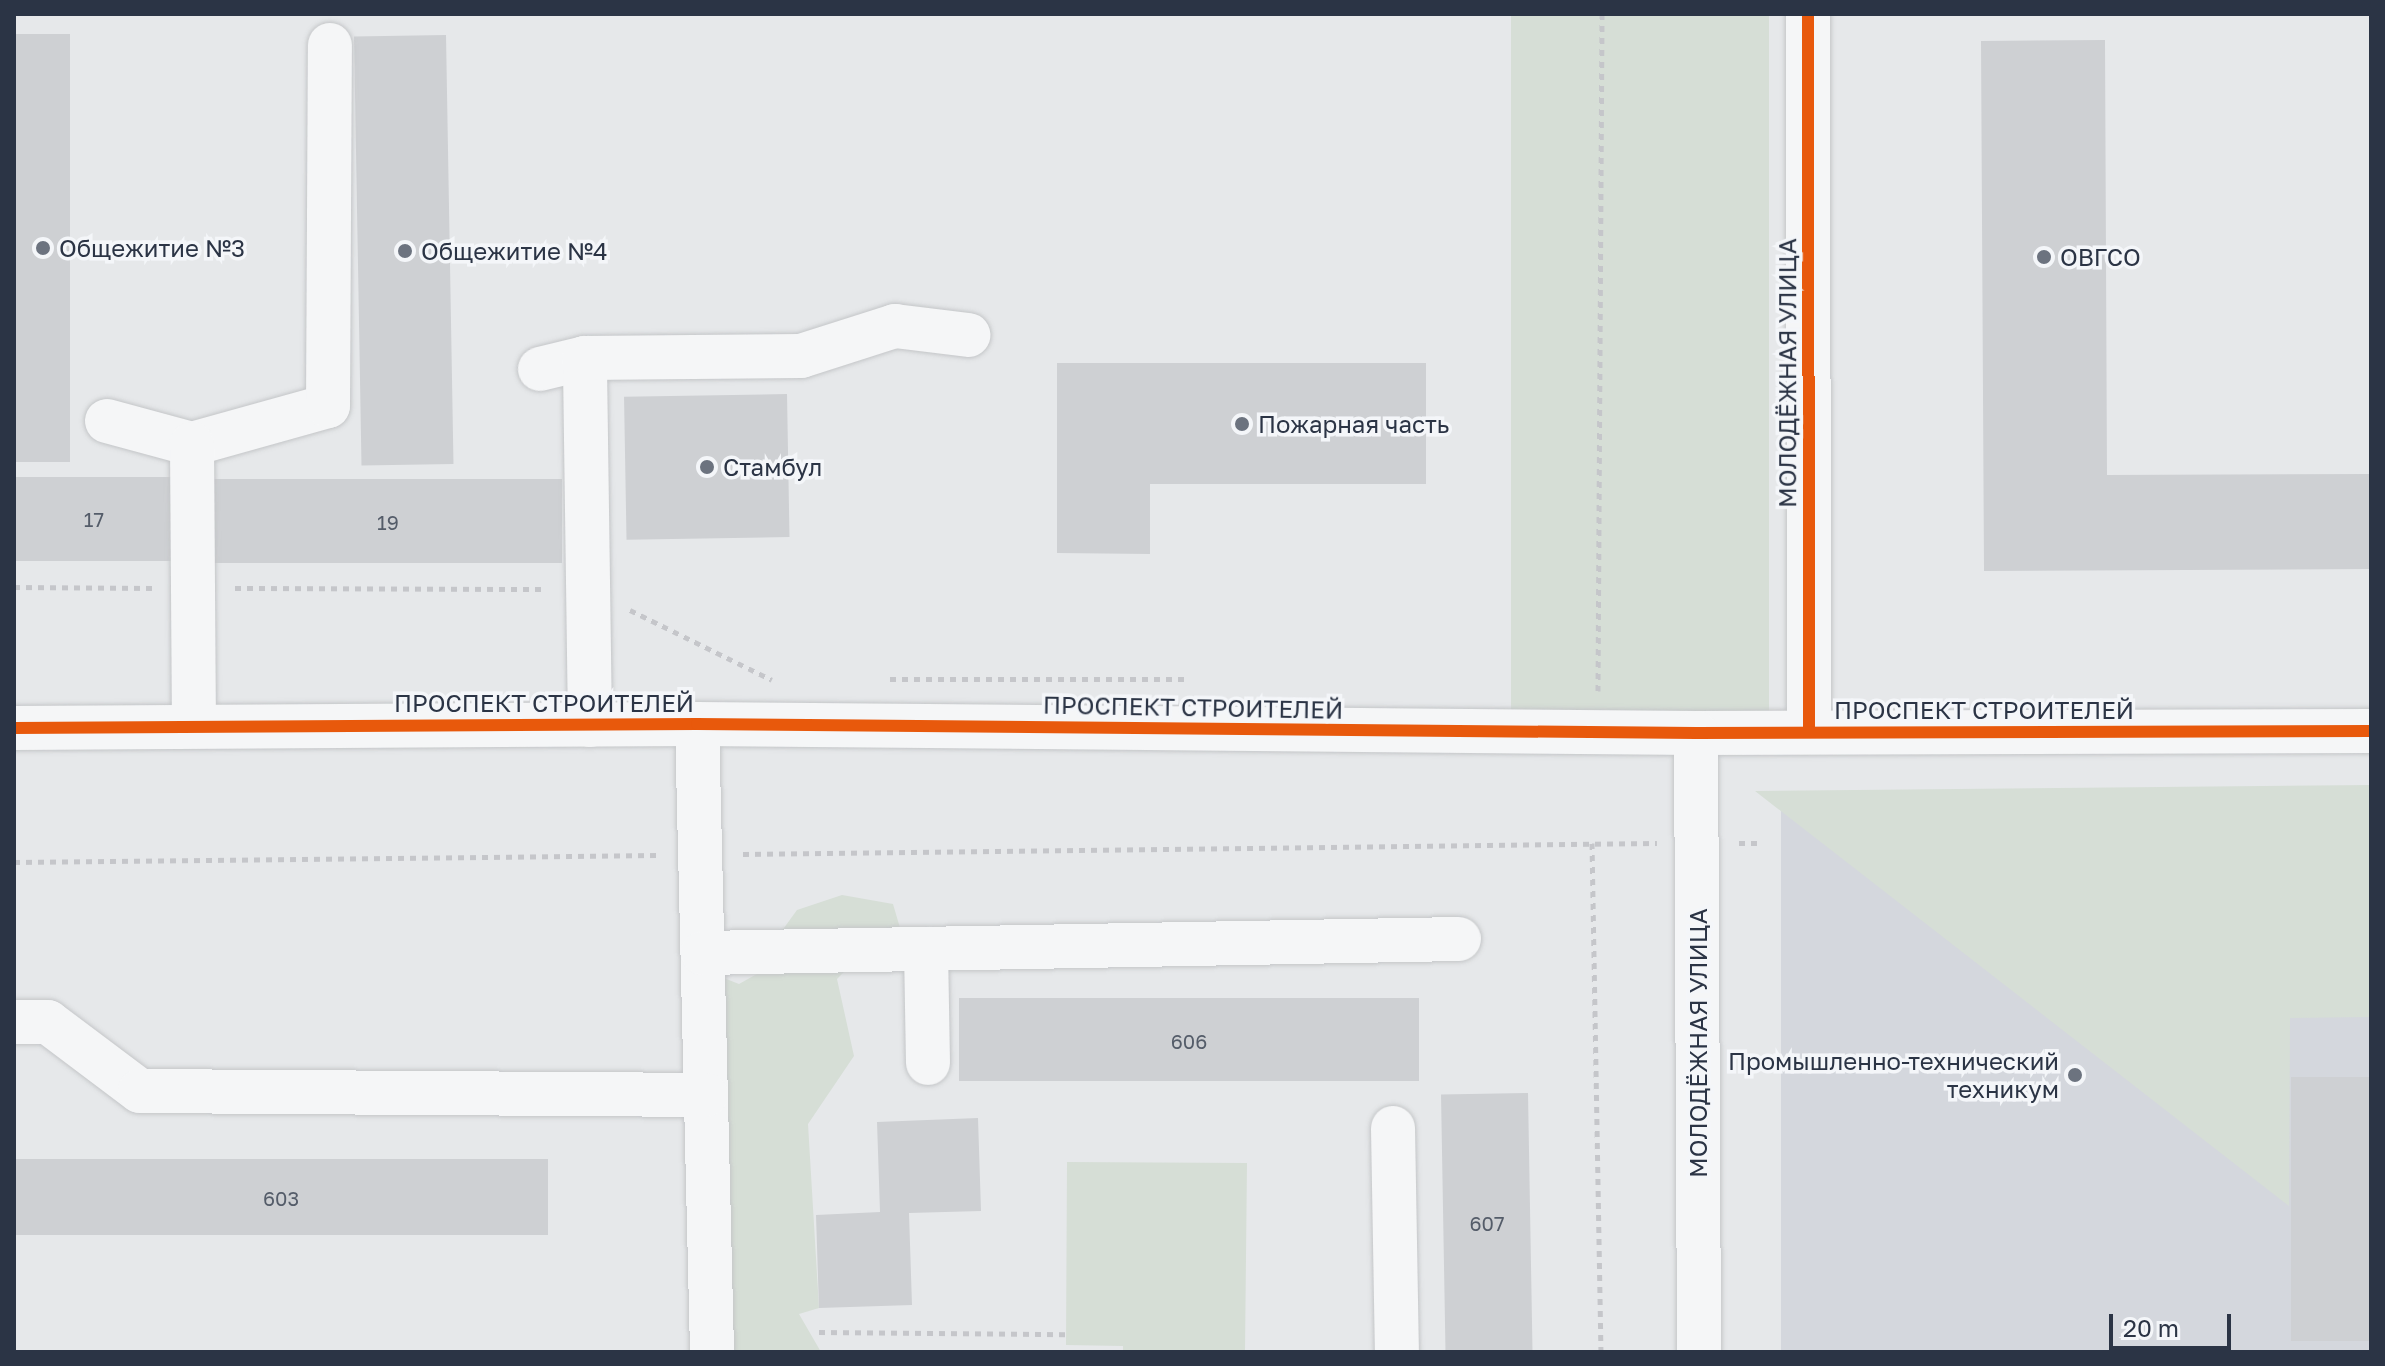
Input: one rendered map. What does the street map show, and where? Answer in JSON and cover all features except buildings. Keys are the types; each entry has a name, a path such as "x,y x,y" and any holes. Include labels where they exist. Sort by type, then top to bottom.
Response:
{"street":[{"name":"МОЛОДЁЖНАЯ УЛИЦА","path":"1808,14 1809,732"},
{"path":"107,421 192,444 328,406 330,45"},
{"path":"540,369 585,358 801,356 895,326 968,335"},
{"path":"585,358 590,725"},
{"path":"192,444 194,726"},
{"name":"ПРОСПЕКТ СТРОИТЕЛЕЙ","path":"14,728 697,724 1696,733 2371,731"},
{"path":"697,724 712,1352"},
{"name":"МОЛОДЁЖНАЯ УЛИЦА","path":"1696,733 1699,1352"},
{"path":"703,953 1459,939"},
{"path":"926,949 928,1063"},
{"path":"14,1022 48,1022 140,1091 706,1095"},
{"path":"1393,1128 1397,1352"}],"path":[{"path":"1598,692 1602,14"},
{"path":"1592,843 1601,1352"},
{"path":"14,862 1761,843"},
{"path":"819,1332 1066,1334"}],"shaded area":[{"path":"1511,14 1769,14 1769,711 1511,711"},
{"path":"2371,785 2371,1017 2290,1018 2289,1206 1755,791"},
{"name":"Промышленно-технический техникум","path":"1781,795 2371,795 2371,1352 1781,1352"},
{"path":"842,895 893,904 903,938 866,950 837,979 854,1056 808,1124 819,1308 799,1314 821,1352 724,1352 716,975 739,984 771,966 773,943 797,910"},
{"path":"1067,1162 1247,1163 1245,1352 1123,1352 1123,1346 1066,1345"}],"cycle path":[{"path":"1808,14 1809,732"},
{"path":"14,728 697,724 1696,733 2371,731"}],"place":[{"name":"Общежитие №3","path":"43,248"},
{"name":"Общежитие №4","path":"405,251"},
{"name":"ОВГСО","path":"2044,257"},
{"name":"Пожарная часть","path":"1242,424"},
{"name":"Стамбул","path":"707,467"},
{"name":"Промышленно-технический техникум","path":"2075,1075"}]}
